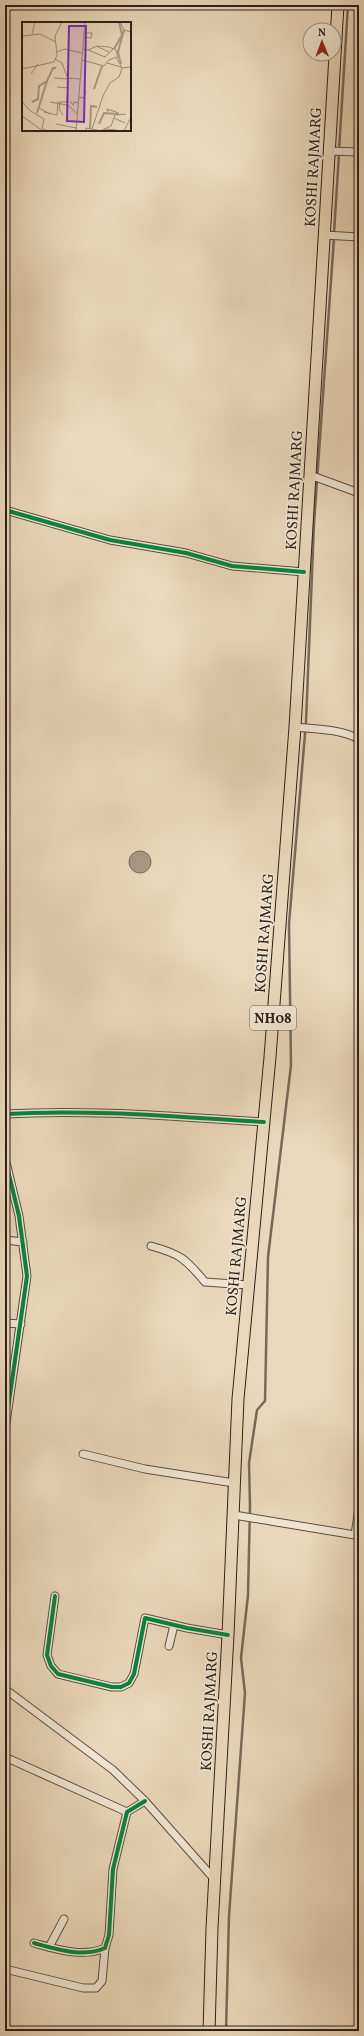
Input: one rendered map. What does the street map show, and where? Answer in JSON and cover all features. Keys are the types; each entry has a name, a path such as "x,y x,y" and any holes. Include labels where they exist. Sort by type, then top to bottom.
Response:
{"main road":[{"name":"KOSHI RAJMARG","path":"210,2031 238,1399 264,1122 298,727 304,572 328,151 338,5"}],"street":[{"path":"328,151 359,152"},
{"path":"324,235 359,237"},
{"path":"310,475 359,493"},
{"path":"5,510 110,540 186,553 232,566 304,572"},
{"path":"298,727 328,730 359,739"},
{"path":"5,1114 42,1112 114,1113 264,1122"},
{"path":"5,1158 19,1216 27,1276 5,1430"},
{"path":"5,1240 23,1242"},
{"path":"151,1246 175,1253 191,1266 205,1282 248,1285"},
{"path":"5,1323 21,1324"},
{"path":"83,1454 145,1469 234,1483"},
{"path":"234,1515 355,1535 359,1508"},
{"path":"55,1596 47,1655 51,1666 58,1674 112,1687 121,1687 129,1683 134,1674 145,1618 228,1635"},
{"path":"169,1646 174,1624"},
{"path":"5,1689 114,1770 216,1881"},
{"path":"5,1757 127,1812"},
{"path":"5,1969 83,1988 96,1988 102,1982 105,1948 109,1935 113,1869 127,1812 144,1801"},
{"path":"49,1947 64,1918"},
{"path":"34,1943 83,1953 97,1952 105,1948"}],"shaded area":[{"path":"140,851 148,854 151,862 148,870 140,873 132,870 129,862 132,854"}],"waterway":[{"path":"339,150 348,5"},
{"path":"334,233 339,154"},
{"path":"226,2031 229,1916 245,1693 241,1658 248,1595 250,1506 249,1463 257,1410 265,1401 268,1257 291,1065 289,924 306,722 314,524 334,238"}],"cycle path":[{"path":"5,510 110,540 186,553 232,566 304,572"},
{"path":"5,1114 70,1112 264,1122"},
{"path":"5,1158 19,1216 27,1276 5,1430"},
{"path":"55,1596 47,1655 51,1666 58,1674 112,1687 121,1687 129,1683 134,1674 145,1618 187,1628 228,1635"},
{"path":"34,1943 70,1952 97,1951 105,1948 109,1935 113,1869 127,1812 145,1801"}]}
